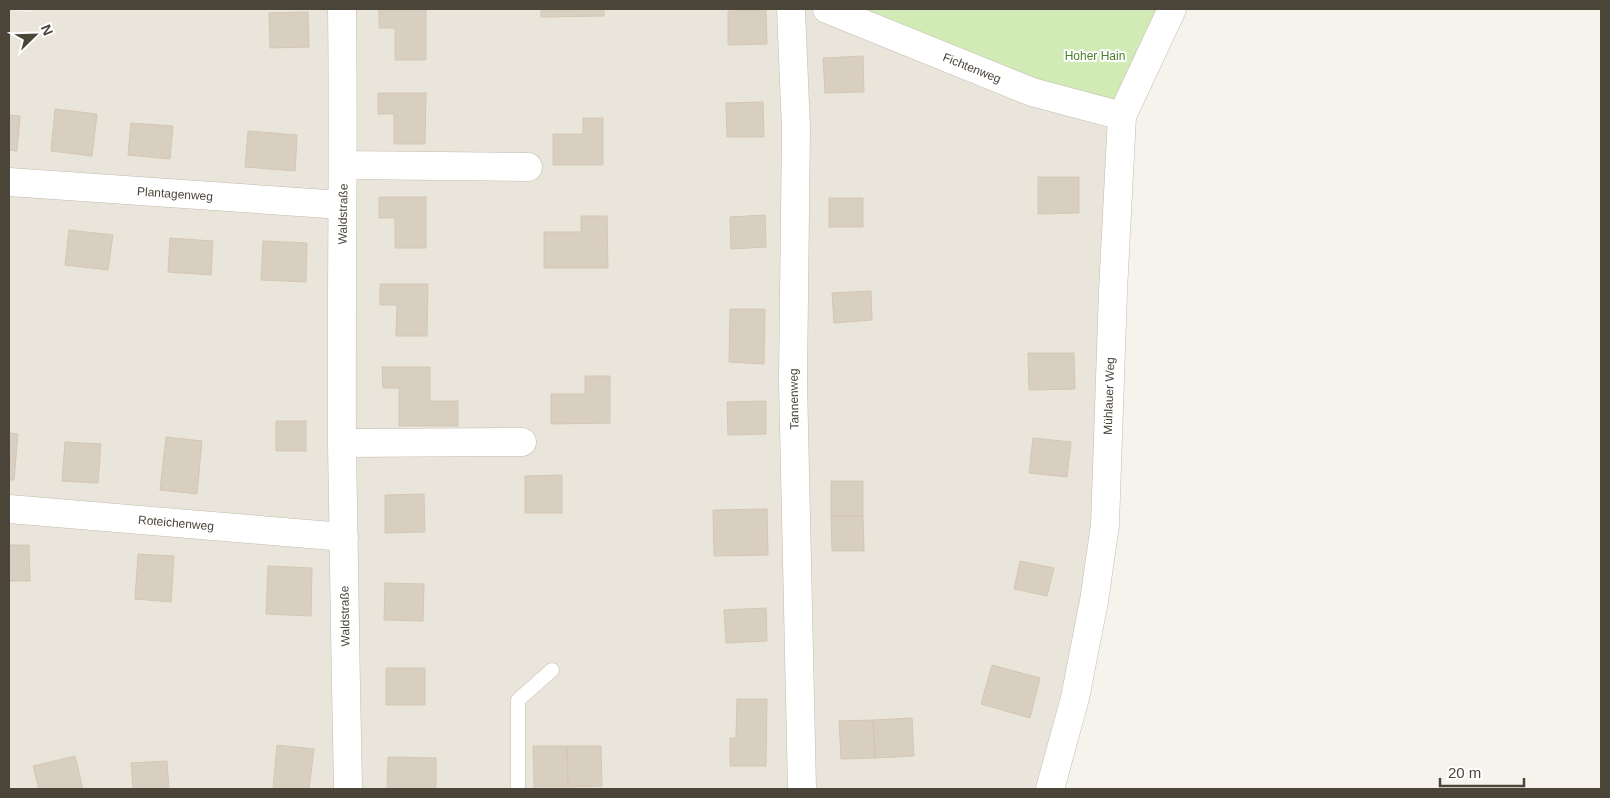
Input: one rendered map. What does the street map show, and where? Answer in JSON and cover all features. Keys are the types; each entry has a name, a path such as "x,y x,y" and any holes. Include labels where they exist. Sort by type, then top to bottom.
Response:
{"street":[{"name":"Waldstraße","path":"342,9 344,165 342,205 342,444 348,789"},
{"name":"Tannenweg","path":"791,9 796,128 793,381 802,789"},
{"name":"Fichtenweg","path":"827,9 1032,92 1122,116"},
{"name":"Mühlauer Weg","path":"1050,789 1075,698 1094,601 1105,525 1113,291 1122,116 1172,9"},
{"name":"Waldstraße","path":"344,165 528,167"},
{"name":"Plantagenweg","path":"9,182 342,205"},
{"path":"342,444 522,442"},
{"name":"Roteichenweg","path":"9,509 344,537"}],"lane":[{"path":"518,789 518,700 552,670"}],"shaded area":[{"path":"33,9 827,9 1122,116 1105,525 1049,789 9,789 9,10 32,12"}],"green space":[{"name":"Hoher Hain","path":"831,9 1164,9 1122,116"}],"building":[{"path":"379,9 426,9 426,60 395,60 395,28 379,28"},
{"path":"541,9 604,9 604,16 541,17"},
{"path":"766,10 767,44 728,45 728,11"},
{"path":"308,12 309,47 270,48 269,13"},
{"path":"863,56 864,92 825,93 823,58"},
{"path":"378,93 426,93 425,144 394,144 394,114 378,114"},
{"path":"763,102 764,137 727,137 726,103"},
{"path":"55,109 97,114 92,156 51,151"},
{"path":"9,115 20,116 17,151 9,150"},
{"path":"583,118 603,118 603,165 553,165 553,134 583,134"},
{"path":"131,123 173,126 170,159 128,155"},
{"path":"248,131 297,135 295,171 245,167"},
{"path":"1038,177 1079,177 1079,213 1038,214"},
{"path":"379,197 426,197 426,248 395,248 395,218 379,218"},
{"path":"829,198 863,198 863,227 829,227"},
{"path":"765,215 766,247 731,249 730,217"},
{"path":"581,216 607,216 608,268 544,268 544,232 581,232"},
{"path":"69,230 113,235 108,270 65,265"},
{"path":"170,238 213,241 211,275 168,272"},
{"path":"263,241 307,243 306,282 261,280"},
{"path":"380,284 428,284 427,336 396,336 397,305 380,305"},
{"path":"871,291 872,320 834,323 832,293"},
{"path":"730,309 765,309 764,364 729,362"},
{"path":"1028,353 1074,353 1075,389 1029,390"},
{"path":"382,367 430,367 430,401 458,401 458,426 399,426 399,388 383,388"},
{"path":"585,376 610,376 610,423 551,424 551,394 585,394"},
{"path":"766,401 766,434 728,435 727,402"},
{"path":"276,421 306,421 306,451 276,451"},
{"path":"9,433 18,434 14,480 9,480"},
{"path":"166,437 202,441 197,494 160,490"},
{"path":"1033,438 1071,442 1067,477 1029,473"},
{"path":"65,442 101,444 98,483 62,481"},
{"path":"562,475 562,513 525,513 525,476"},
{"path":"831,481 863,481 863,516 831,516"},
{"path":"424,494 425,532 385,533 385,495"},
{"path":"767,509 768,555 714,556 713,510"},
{"path":"831,516 863,516 864,551 832,551"},
{"path":"9,545 29,545 30,581 9,581"},
{"path":"138,554 174,556 171,602 135,599"},
{"path":"1020,561 1054,568 1047,596 1014,589"},
{"path":"268,566 312,568 311,616 266,614"},
{"path":"385,583 424,584 423,621 384,620"},
{"path":"766,608 767,641 726,643 724,610"},
{"path":"992,665 1040,678 1030,718 981,704"},
{"path":"386,668 425,668 425,705 386,705"},
{"path":"737,699 767,699 766,766 730,766 730,738 736,738"},
{"path":"912,718 914,756 875,758 873,720"},
{"path":"873,720 875,758 841,759 839,721"},
{"path":"277,745 314,749 309,789 273,788"},
{"path":"533,746 567,746 568,787 534,787"},
{"path":"567,746 601,746 602,786 568,787"},
{"path":"75,756 83,789 39,789 33,766"},
{"path":"388,757 436,758 436,789 387,789"},
{"path":"167,761 169,789 133,789 131,763"}]}
